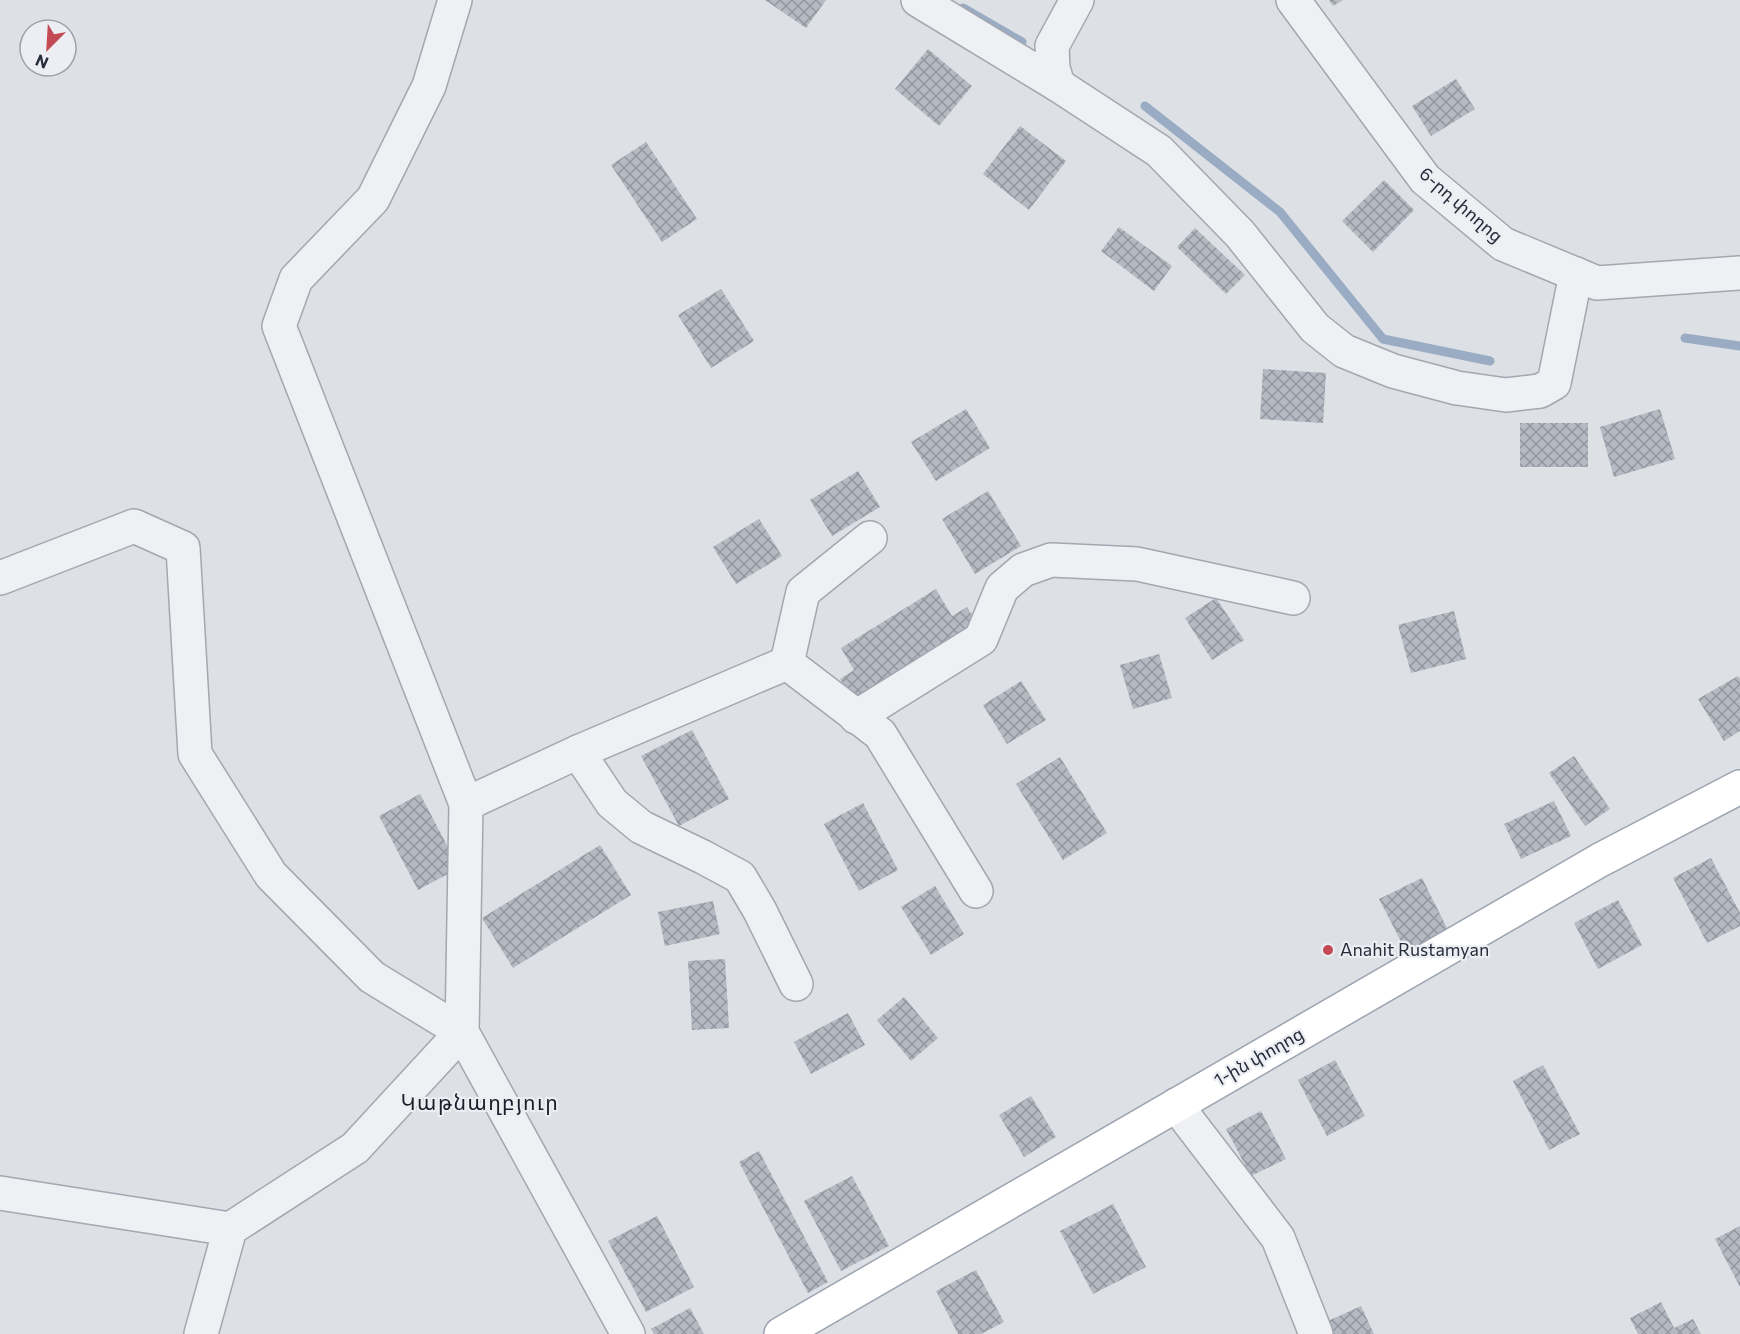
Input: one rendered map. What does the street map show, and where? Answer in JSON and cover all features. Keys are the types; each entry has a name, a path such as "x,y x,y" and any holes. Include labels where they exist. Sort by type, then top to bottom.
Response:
{"main road":[{"name":"1-ին փողոց","path":"781,1334 1600,860 1740,787"}],"street":[{"path":"201,1334 230,1229 355,1148 462,1032 466,804 279,326 296,279 374,199 429,86 455,0"},
{"path":"918,0 1058,85 1159,151 1240,234 1315,328 1344,351 1393,372 1457,388 1506,395 1540,392 1554,383 1576,274"},
{"path":"1058,85 1053,68 1052,46 1077,0"},
{"name":"6-րդ փողոց","path":"1293,0 1425,179 1503,244 1597,284 1740,273"},
{"path":"0,578 134,526 183,548 195,754 271,875 372,976 462,1032 628,1334"},
{"path":"787,663 803,592 870,538"},
{"path":"856,717 981,639 1002,588 1023,570 1051,560 1137,564 1293,598"},
{"path":"466,804 578,752 787,663"},
{"path":"787,663 880,734 976,891"},
{"path":"578,752 612,803 641,827 740,877 760,911 796,984"},
{"path":"1176,1105 1278,1238 1316,1334"},
{"path":"0,1193 230,1229"}],"building":[{"path":"765,0 826,0 806,28"},
{"path":"1329,0 1343,0 1333,6"},
{"path":"928,49 972,86 939,126 895,89"},
{"path":"1456,79 1475,109 1431,136 1412,106"},
{"path":"1020,126 1066,161 1029,210 983,174"},
{"path":"646,142 697,219 662,242 611,165"},
{"path":"1384,180 1414,210 1373,252 1342,221"},
{"path":"1119,227 1172,266 1154,291 1101,251"},
{"path":"1195,228 1245,275 1226,294 1177,247"},
{"path":"721,289 754,341 711,368 678,315"},
{"path":"1263,369 1326,373 1323,423 1260,419"},
{"path":"966,409 990,448 936,481 911,442"},
{"path":"1660,409 1675,459 1614,477 1600,427"},
{"path":"1520,423 1588,423 1588,467 1520,467"},
{"path":"858,471 880,507 832,536 810,500"},
{"path":"988,491 1021,546 975,574 942,519"},
{"path":"759,519 782,556 736,584 713,547"},
{"path":"936,589 952,616 967,607 978,625 854,701 840,679 854,670 841,648"},
{"path":"1216,598 1244,640 1212,660 1185,618"},
{"path":"1454,611 1466,659 1411,673 1398,625"},
{"path":"1159,654 1172,698 1133,709 1120,665"},
{"path":"1738,676 1740,679 1740,731 1724,741 1698,699"},
{"path":"1021,681 1046,720 1007,744 983,705"},
{"path":"692,730 729,799 679,826 641,756"},
{"path":"1574,756 1610,809 1585,826 1549,773"},
{"path":"1060,757 1107,833 1063,860 1016,784"},
{"path":"420,794 459,868 418,890 379,816"},
{"path":"1554,801 1571,836 1521,859 1504,824"},
{"path":"863,803 898,870 859,891 824,824"},
{"path":"600,845 631,895 513,968 482,918"},
{"path":"1711,858 1740,913 1740,926 1707,943 1673,878"},
{"path":"1422,878 1450,934 1408,955 1379,899"},
{"path":"935,886 964,934 931,955 901,907"},
{"path":"1618,900 1642,945 1598,969 1574,923"},
{"path":"713,901 720,934 665,946 658,912"},
{"path":"725,959 729,1028 692,1030 688,961"},
{"path":"904,997 938,1038 911,1061 877,1020"},
{"path":"848,1013 865,1045 811,1074 794,1042"},
{"path":"1335,1060 1365,1116 1327,1136 1298,1080"},
{"path":"1543,1065 1580,1134 1549,1150 1513,1081"},
{"path":"1031,1096 1056,1137 1024,1157 999,1115"},
{"path":"1261,1111 1286,1159 1251,1176 1226,1129"},
{"path":"759,1151 828,1282 808,1293 739,1162"},
{"path":"852,1176 889,1246 841,1271 804,1201"},
{"path":"1113,1204 1146,1267 1093,1294 1060,1231"},
{"path":"657,1216 694,1287 646,1312 608,1241"},
{"path":"1740,1226 1740,1287 1715,1239"},
{"path":"976,1270 1004,1322 981,1334 958,1334 936,1291"},
{"path":"1661,1302 1674,1328 1693,1319 1701,1334 1638,1334 1630,1318"},
{"path":"1361,1306 1374,1334 1334,1334 1328,1321"},
{"path":"690,1308 704,1334 654,1334 651,1329"}],"waterway":[{"path":"963,8 1022,42"},
{"path":"1145,106 1280,212 1383,339 1490,361"},
{"path":"1685,338 1740,346"}],"place":[{"name":"Anahit Rustamyan","path":"1328,950"}],"district":[{"name":"Կաթնաղբյուր","path":"480,1103"}]}
